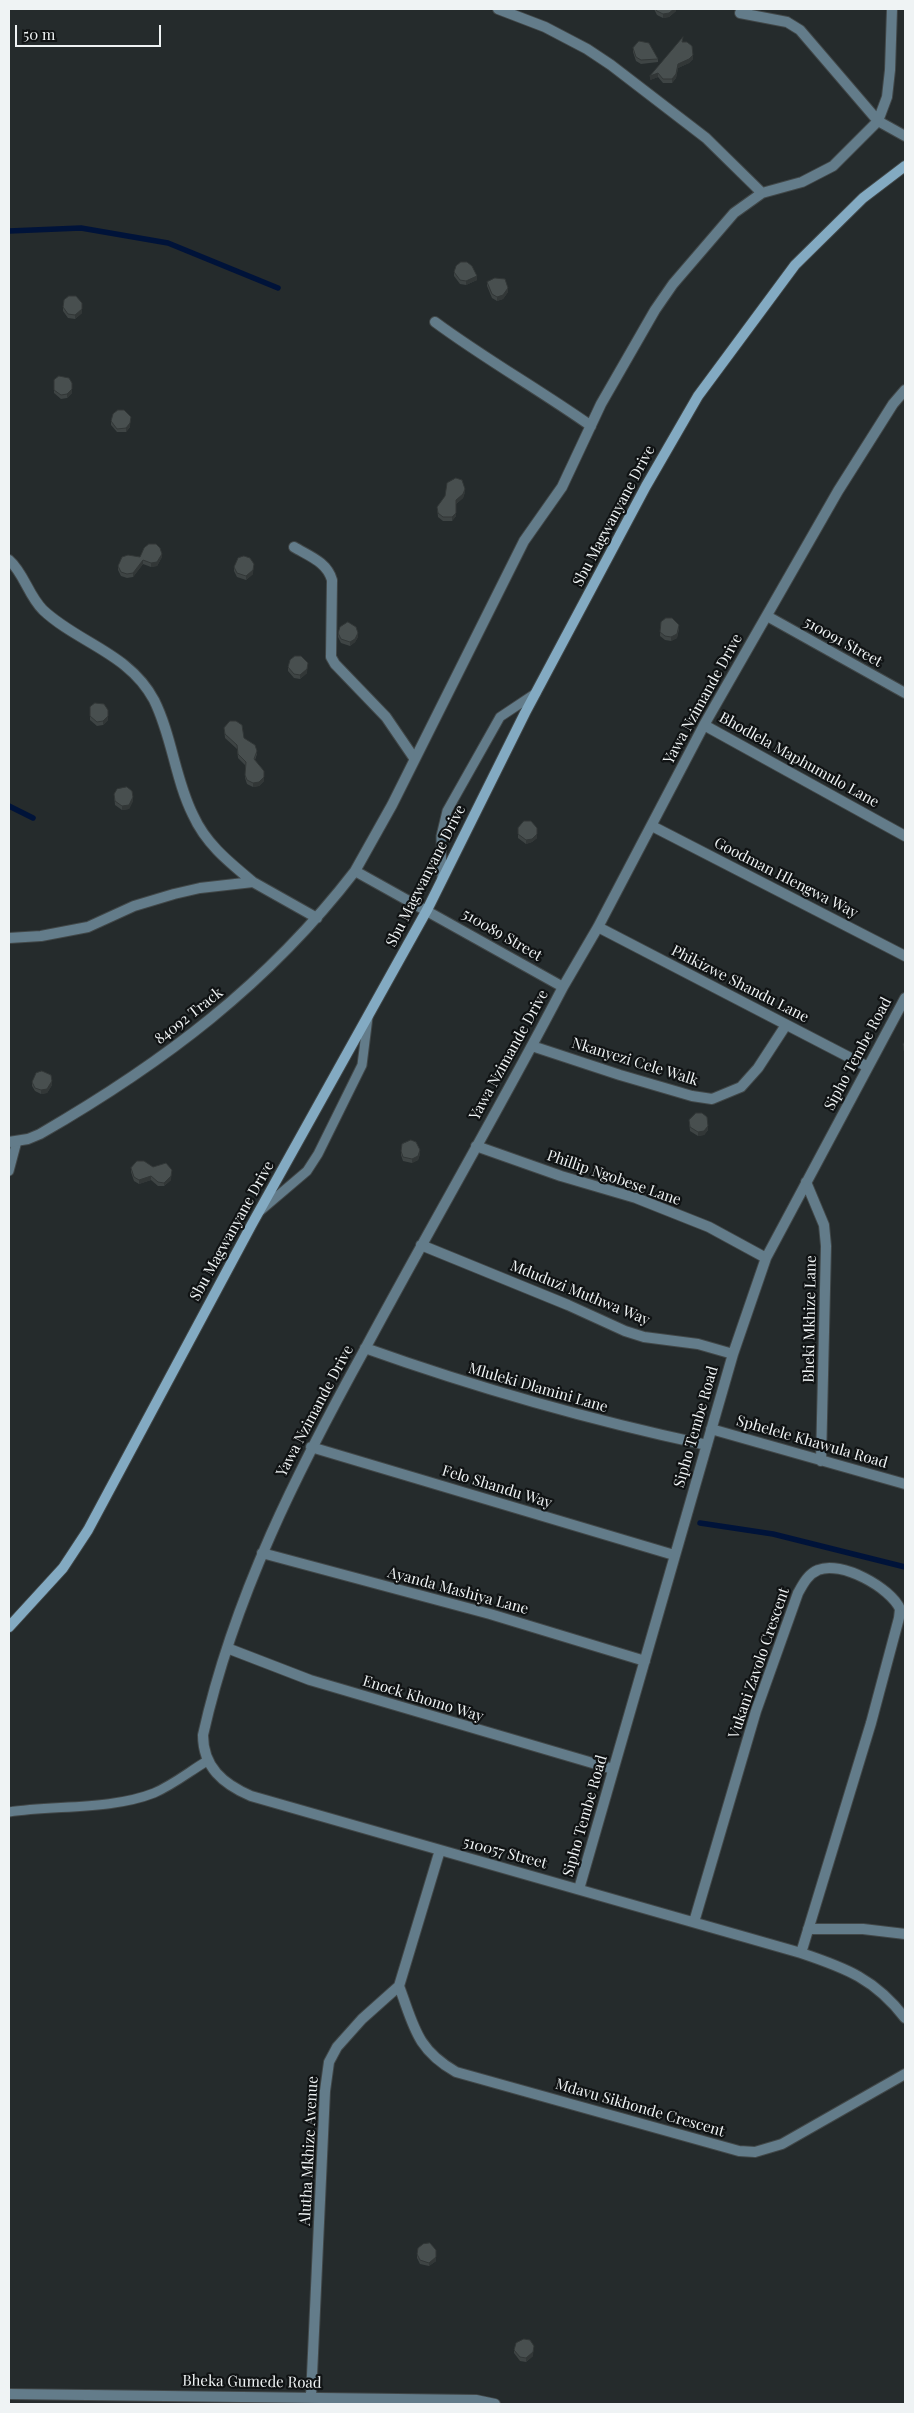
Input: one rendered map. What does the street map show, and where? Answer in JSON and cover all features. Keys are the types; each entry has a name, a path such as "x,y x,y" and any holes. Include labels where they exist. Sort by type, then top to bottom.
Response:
{"main road":[{"name":"Sbu Magwanyane Drive","path":"9,1627 63,1568 88,1530 258,1212 427,910 536,693 646,486 698,396 795,265 863,198 905,166"}],"street":[{"path":"498,9 545,27 587,49 611,65 706,138 762,193 802,182 833,166 878,121 887,97 892,9"},
{"path":"740,13 788,22 800,30 878,121 905,136"},
{"name":"84092 Track","path":"13,1142 40,1134 61,1122 173,1049 258,979 317,918 355,871 376,838 414,758 524,542 562,487 626,358 673,284 734,213 762,193"},
{"path":"435,322 460,340 543,392 591,426"},
{"name":"Yawa Nzimande Drive","path":"207,1761 203,1749 203,1735 227,1648 262,1553 311,1447 563,987 598,927 704,725 838,491 893,404 905,390"},
{"path":"294,547 325,566 332,580 331,657 335,664 386,717 414,758"},
{"path":"9,560 18,570 31,596 43,610 115,657 142,683 154,700 192,814 219,853 253,882 317,918"},
{"name":"510091 Street","path":"766,616 905,693"},
{"name":"Bhodlela Maphumulo Lane","path":"704,725 905,836"},
{"name":"Goodman Hlengwa Way","path":"652,826 905,956"},
{"name":"510089 Street","path":"355,871 563,987"},
{"path":"9,938 88,928 134,906 174,894 200,888 253,882"},
{"name":"Phikizwe Shandu Lane","path":"598,927 868,1067"},
{"name":"Sipho Tembe Road","path":"580,1889 733,1354 766,1258 905,998"},
{"name":"Nkanyezi Cele Walk","path":"532,1046 656,1086 692,1096 712,1098 741,1086 758,1068 786,1024"},
{"name":"Phillip Ngobese Lane","path":"476,1146 561,1176 636,1198 709,1227 766,1258"},
{"name":"Bheki Mkhize Lane","path":"806,1182 824,1225 826,1246 821,1461"},
{"name":"Mduduzi Muthwa Way","path":"421,1245 568,1305 625,1331 644,1337 698,1344 733,1354"},
{"name":"Mluleki Dlamini Lane","path":"365,1348 456,1380 608,1424 707,1445"},
{"name":"Sphelele Khawula Road","path":"711,1429 905,1484"},
{"name":"Felo Shandu Way","path":"311,1447 674,1555"},
{"name":"Ayanda Mashiya Lane","path":"262,1553 490,1614 645,1661"},
{"name":"Vukani Zavolo Crescent","path":"694,1922 756,1711 798,1593 806,1580 816,1570 826,1567 852,1572 888,1593 900,1610 870,1723 801,1952"},
{"name":"Enock Khomo Way","path":"227,1648 319,1683 613,1770"},
{"name":"510057 Street","path":"207,1761 231,1787 251,1796 801,1952 846,1968 881,1990 905,2018"},
{"path":"400,1986 440,1850"},
{"path":"808,1929 864,1928 905,1934"},
{"name":"Mdavu Sikhonde Crescent","path":"400,1986 418,2035 428,2052 441,2064 456,2072 739,2151 755,2152 782,2144 905,2074"},
{"name":"Alutha Mkhize Avenue","path":"311,2397 325,2090 329,2062 348,2032 400,1986"},
{"name":"Bheka Gumede Road","path":"9,2394 476,2400 495,2404"}],"lane":[{"path":"442,880 441,836 447,811 500,717 536,693"},
{"path":"258,1212 307,1171 318,1154 362,1065 369,1014"},
{"path":"9,1171 13,1142"},
{"path":"9,1812 107,1803 136,1798 155,1792 207,1761"}],"building":[{"path":"656,9 674,9 669,13 663,14"},
{"path":"683,37 682,42 687,42 692,46 693,55 678,64 676,74 672,79 663,79 658,73 650,76"},
{"path":"639,41 649,43 658,59 641,60 636,57 633,48"},
{"path":"461,262 467,262 472,266 477,276 466,281 460,280 454,272 456,266"},
{"path":"495,278 505,279 508,288 503,295 497,297 492,294 487,282"},
{"path":"69,296 76,296 82,303 82,309 75,315 68,314 63,307 64,300"},
{"path":"59,376 69,378 72,383 72,389 67,394 61,395 54,390 54,380"},
{"path":"118,410 124,410 131,417 130,423 126,428 117,429 111,421 113,414"},
{"path":"456,478 462,480 465,489 463,494 456,500 456,513 452,517 443,517 438,513 437,507 445,496 447,483"},
{"path":"149,544 156,544 160,548 162,554 157,562 151,563 143,560 133,573 121,572 118,566 122,557 128,555 140,557 144,548"},
{"path":"244,556 250,558 254,564 253,570 246,576 237,573 234,567 238,558"},
{"path":"666,618 672,618 679,625 677,634 671,637 665,636 660,632 661,622"},
{"path":"348,622 356,627 358,633 355,639 350,642 341,639 338,633 340,627"},
{"path":"295,656 301,656 308,663 307,669 300,675 294,674 288,667 290,660"},
{"path":"95,703 104,704 108,710 108,716 103,721 97,722 90,716 90,707"},
{"path":"230,721 236,721 242,725 244,738 255,745 257,751 254,759 264,771 264,777 259,782 253,783 247,780 245,775 246,762 238,754 237,745 225,734 224,728"},
{"path":"127,787 132,791 133,797 129,805 122,806 115,801 114,794 117,789"},
{"path":"524,821 531,821 537,828 537,834 532,839 526,840 518,834 518,828"},
{"path":"42,1071 51,1075 52,1081 47,1089 41,1090 35,1088 32,1082 36,1073"},
{"path":"696,1113 702,1113 707,1117 708,1126 704,1131 698,1132 690,1127 689,1120"},
{"path":"411,1140 416,1142 420,1150 418,1156 412,1159 403,1157 401,1151 402,1144"},
{"path":"137,1161 144,1161 153,1167 166,1163 172,1170 171,1176 164,1183 158,1182 151,1176 139,1180 134,1177 131,1168"},
{"path":"430,2243 436,2250 436,2257 429,2263 420,2260 417,2254 418,2248 423,2244"},
{"path":"524,2339 530,2340 534,2346 533,2352 526,2358 520,2357 514,2350 516,2343"}],"waterway":[{"path":"9,231 81,228 168,243 278,288"},
{"path":"9,806 33,818"},
{"path":"700,1523 773,1534 905,1567"}]}
